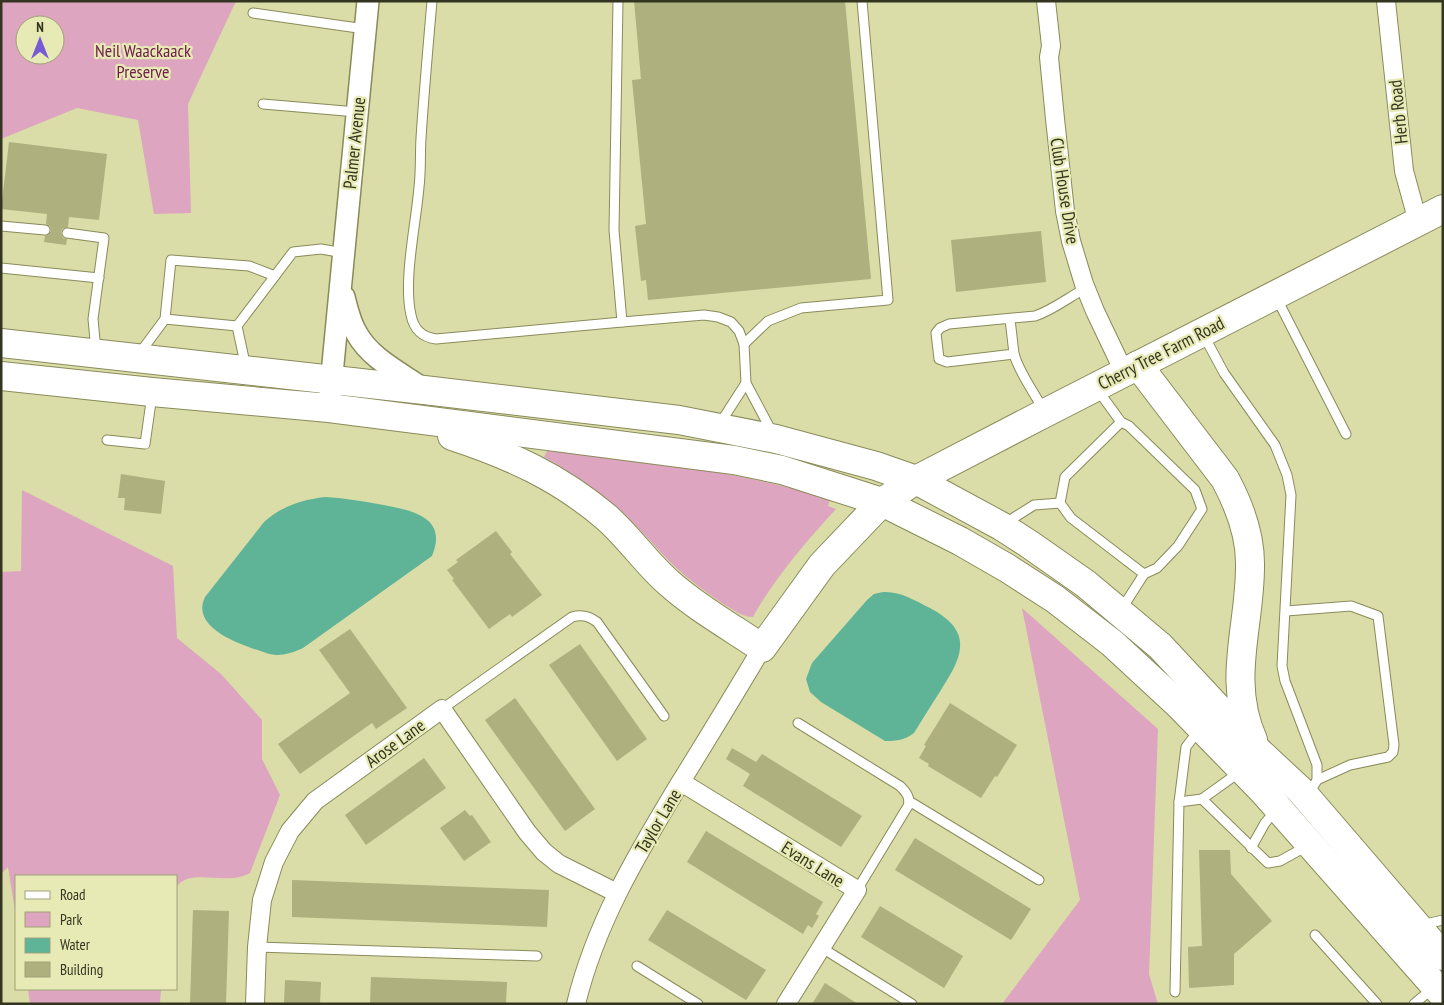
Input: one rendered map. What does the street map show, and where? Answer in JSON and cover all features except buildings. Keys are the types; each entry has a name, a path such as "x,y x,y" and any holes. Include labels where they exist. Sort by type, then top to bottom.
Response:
{"main road":[{"name":"Cherry Tree Farm Road","path":"762,648 822,565 882,502 916,480 1443,209"},
{"path":"1,343 679,420 776,439 876,466 916,480 1001,526 1029,544 1086,584 1160,646 1250,760 1277,807 1439,991"},
{"path":"1131,368 1225,479 1244,522 1249,546 1250,574 1240,690 1242,710 1248,728 1250,760"},
{"path":"1,376 329,408 734,460 782,470 882,502 960,541 1055,599 1112,643 1201,728 1250,760 1312,789 1430,923 1443,956"},
{"path":"396,417 505,454 560,483 606,518 670,584 762,648"}],"street":[{"name":"Palmer Avenue","path":"329,408 368,1"},
{"name":"Club House Drive","path":"1046,1 1051,46 1049,58 1065,211 1071,241 1095,311 1131,368"},
{"name":"Herb Road","path":"1386,1 1404,171 1418,222"},
{"name":"Palmer Avenue","path":"341,285 356,333 365,346 424,390"},
{"name":"Taylor Lane","path":"576,1004 599,932 617,892 644,843 762,648"},
{"name":"Arose Lane","path":"255,1004 257,947 262,900 279,852 297,821 321,796 442,709 527,832 544,852 559,864 617,892"},
{"name":"Evans Lane","path":"681,782 857,890 786,1004"}],"lane":[{"path":"432,1 421,140 420,184 408,288 410,314 420,334 436,339 704,315 718,316 735,326 744,344 746,383 776,439"},
{"path":"618,1 614,230 622,322"},
{"path":"744,344 768,321 801,308 888,300 862,1"},
{"path":"253,13 366,29"},
{"path":"264,104 357,112"},
{"path":"1,226 46,230"},
{"path":"68,233 104,238 94,319 97,354"},
{"path":"237,326 293,252 321,249 344,253"},
{"path":"136,358 165,319 171,260 250,266 275,276"},
{"path":"1,268 99,278"},
{"path":"1014,354 947,362 939,359 936,333 940,328 949,324 1035,316 1046,312 1069,296 1086,288"},
{"path":"1275,295 1346,434"},
{"path":"165,319 237,326"},
{"path":"1010,319 1017,365 1045,412"},
{"path":"237,326 247,370"},
{"path":"1202,332 1224,373 1275,445 1287,475 1291,495 1283,673 1317,766 1312,789"},
{"path":"717,428 746,383"},
{"path":"1095,387 1121,422 1129,426 1195,490 1202,509 1178,546 1157,568 1144,574 1120,612"},
{"path":"107,440 145,444 152,392"},
{"path":"1121,422 1065,477 1060,503 1071,518 1144,574"},
{"path":"1001,526 1034,505 1060,503"},
{"path":"1286,611 1351,606 1378,616 1394,745 1393,752 1388,757 1350,765 1312,789"},
{"path":"442,709 572,617 579,615 586,616 597,622 664,716"},
{"path":"798,723 900,786 907,794 908,806 857,890"},
{"path":"1175,992 1179,802 1186,748 1201,728"},
{"path":"1179,802 1202,799 1250,760"},
{"path":"1202,799 1268,864 1280,860 1310,844"},
{"path":"909,801 1039,880"},
{"path":"1251,848 1265,823 1277,807"},
{"path":"1315,935 1376,1004"},
{"path":"257,947 537,956"},
{"path":"822,948 912,1004"},
{"path":"637,966 698,1004"},
{"path":"1414,1004 1439,991"}],"green space":[{"name":"Neil Waackaack Preserve","path":"1,1 236,1 188,104 191,213 154,214 138,120 77,108 1,139"},
{"path":"547,451 654,462 760,481 830,499 828,506 836,509 782,573 753,617 749,617 725,605 685,576 611,502 583,481 544,457"},
{"path":"22,490 173,566 177,638 221,674 262,720 262,759 280,795 250,873 241,877 230,878 189,878 178,886 178,875 15,875 15,911 8,867 1,874 1,572 21,571"},
{"path":"1022,608 1158,729 1149,974 1158,1004 1002,1004 1080,900"},
{"path":"28,990 161,990 160,1004 30,1004"}],"water":[{"path":"325,497 390,506 413,512 423,517 431,523 435,531 436,542 432,556 303,648 293,652 280,655 268,654 236,642 217,631 204,616 202,607 205,597 264,522 292,505"},
{"path":"883,592 907,597 944,617 953,626 960,644 955,666 914,733 904,739 893,741 885,741 821,702 810,692 806,679 812,663 867,600 874,594"}]}
